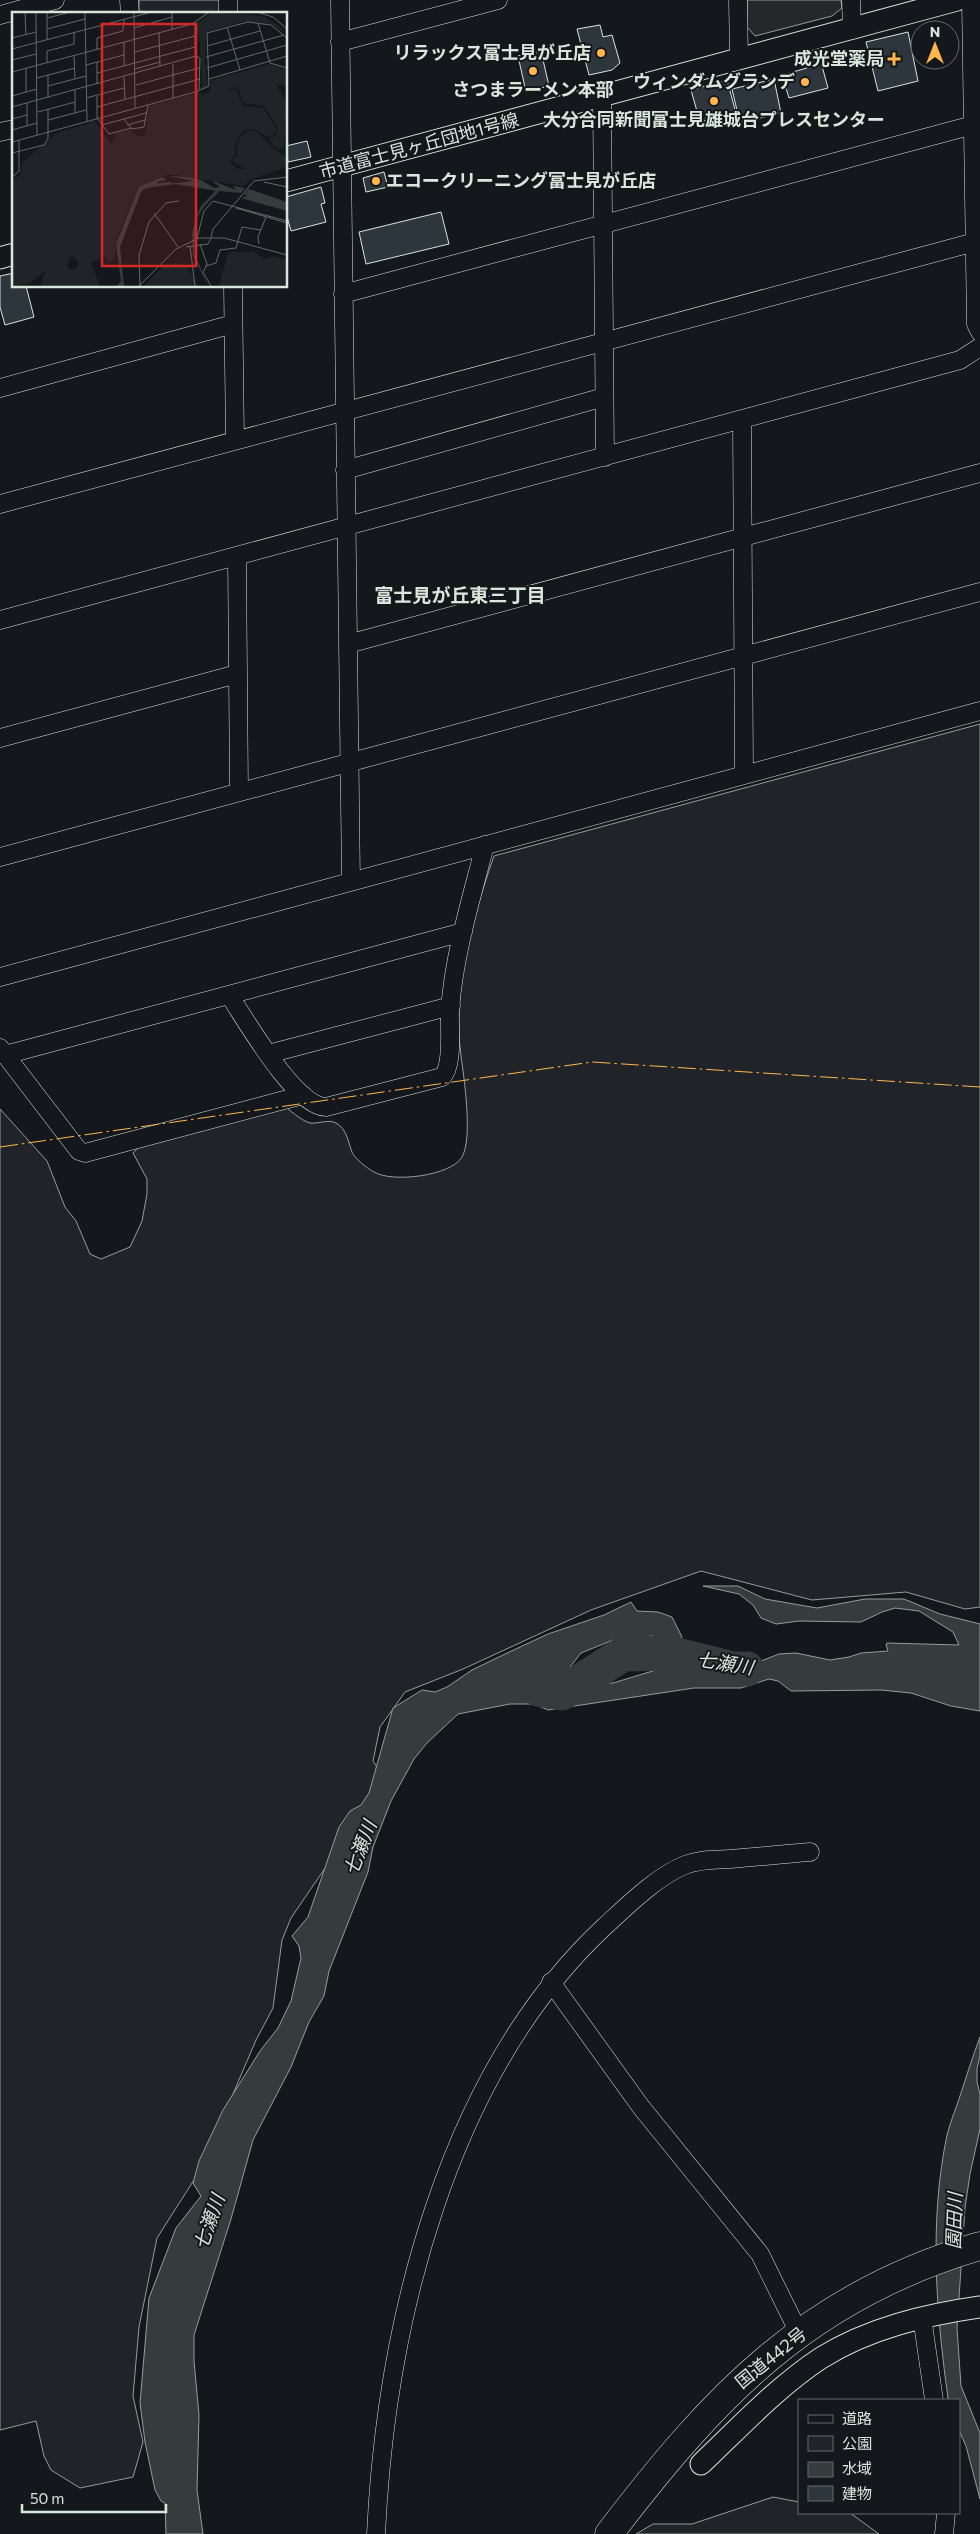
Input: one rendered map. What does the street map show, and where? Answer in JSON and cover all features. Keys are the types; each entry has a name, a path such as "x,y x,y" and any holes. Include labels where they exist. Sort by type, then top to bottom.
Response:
{"highway":[{"name":"国道442号","path":"610,2534 672,2455 718,2403 755,2368 799,2333 853,2299 926,2265 980,2246"}],"street":[{"path":"0,15 55,0"},
{"path":"340,0 350,882"},
{"path":"340,42 498,0"},
{"path":"738,0 739,60"},
{"path":"851,0 852,30"},
{"name":"市道富士見ヶ丘団地1号線","path":"288,180 852,30 957,0"},
{"path":"971,0 976,324 980,332"},
{"path":"602,96 605,457"},
{"path":"343,294 973,124"},
{"path":"0,504 975,242"},
{"path":"233,288 235,440"},
{"path":"0,388 233,324"},
{"path":"0,620 960,360 980,347"},
{"path":"345,470 604,397"},
{"path":"742,419 744,775"},
{"path":"348,644 980,473"},
{"path":"237,556 239,792"},
{"path":"0,857 980,592"},
{"path":"0,738 237,674"},
{"path":"0,977 980,711"},
{"path":"229,995 284,1078 316,1105 326,1107 442,1077 448,1067 451,1006 463,932 485,845"},
{"path":"303,1095 85,1153 79,1151 3,1051 229,995 463,932"},
{"path":"268,1054 451,1006"},
{"path":"376,2534 383,2446 391,2381 412,2286 434,2213 455,2158 492,2073 517,2030 551,1982 584,1946 626,1906 683,1866 707,1860 810,1852"},
{"path":"551,1982 641,2107 760,2254 799,2333"},
{"path":"701,2464 768,2402 822,2358 876,2332 922,2317 980,2307"},
{"path":"922,2317 934,2399"},
{"path":"944,2534 946,2514"}],"green space":[{"path":"139,0 221,0 221,12 139,12"},
{"path":"980,724 980,1607 965,1609 906,1592 812,1600 701,1571 591,1610 463,1669 405,1692 380,1727 373,1761 379,1770 379,1789 291,1918 282,1940 273,2008 256,2040 201,2169 157,2238 139,2327 133,2396 143,2442 133,2477 80,2488 51,2470 44,2456 36,2421 0,2430 0,1109 47,1161 65,1207 76,1221 90,1254 101,1259 130,1247 142,1221 147,1194 147,1179 133,1153 144,1142 282,1104 306,1122 330,1121 336,1123 345,1132 353,1154 361,1163 374,1172 394,1177 407,1177 421,1176 446,1169 456,1164 462,1157 467,1136 467,1108 461,1056 459,1005 466,954 478,904 494,856"},
{"path":"773,2497 798,2502 798,2514 851,2514 879,2534 636,2534 653,2524 692,2524"}],"shaded area":[{"path":"747,0 841,0 842,8 832,16 755,36 747,27"}],"water":[{"path":"703,1586 738,1586 765,1599 817,1608 865,1599 904,1599 940,1614 980,1624 980,1711 951,1706 911,1693 881,1690 791,1691 778,1681 769,1679 741,1688 694,1688 548,1710 534,1704 510,1704 458,1714 427,1743 414,1759 391,1801 373,1847 368,1872 329,1971 324,1996 309,2022 291,2067 253,2140 231,2219 194,2335 194,2361 199,2415 197,2490 203,2534 166,2534 165,2503 161,2501 155,2490 145,2442 140,2403 149,2298 176,2228 201,2196 193,2183 199,2161 223,2110 260,2051 278,2028 291,2001 301,1958 299,1946 292,1936 308,1917 339,1827 350,1811 361,1805 369,1793 393,1708 422,1690 435,1692 447,1687 472,1670 548,1634 604,1615 631,1602 637,1611 658,1612 672,1617 682,1637 675,1643 652,1636 613,1640 581,1653 570,1667 584,1683 613,1683 679,1663 716,1658 761,1661 779,1654 796,1653 830,1660 861,1653 888,1651 887,1643 959,1645 953,1632 919,1611 895,1608 861,1622 799,1621 776,1624 761,1618 753,1605 739,1594"},
{"name":"園田川","path":"980,2037 977,2082 980,2094 980,2129 965,2208 957,2328 961,2386 980,2433 980,2499 966,2446 960,2432 960,2399 948,2398 940,2333 936,2233 941,2167 951,2122"}],"building":[{"path":"600,25 603,37 612,35 620,63 612,70 589,75 577,29"},
{"path":"908,32 910,70 916,70 918,81 878,91 866,42"},
{"name":"さつまラーメン本部","path":"541,51 549,86 526,92 518,56"},
{"name":"ウィンダムグランデ","path":"819,55 828,88 789,98 782,75 807,68 804,59"},
{"path":"774,79 781,113 740,123 732,89"},
{"name":"大分合同新聞富士見雄城台プレスセンター","path":"727,80 736,113 700,122 691,90"},
{"path":"307,141 311,157 288,162 288,146"},
{"path":"384,172 388,187 366,192 363,178"},
{"path":"321,187 325,203 321,204 326,222 291,231 288,220 288,196"},
{"path":"441,212 449,244 366,264 359,232"},
{"path":"12,273 12,288 27,288 34,317 5,325 0,307 0,276"}],"waterway":[{"name":"七瀬川","path":"538,1689 562,1693 623,1654 669,1653 733,1669 747,1669"}],"power":[{"path":"0,1147 592,1062 980,1087"}],"place":[{"name":"リラックス富士見が丘店","path":"601,53"},
{"name":"成光堂薬局","path":"894,59"},
{"name":"さつまラーメン本部","path":"533,71"},
{"name":"ウィンダムグランデ","path":"805,82"},
{"name":"大分合同新聞富士見雄城台プレスセンター","path":"714,101"},
{"name":"エコークリーニング富士見が丘店","path":"376,181"}],"district":[{"name":"富士見が丘東三丁目","path":"460,595"}]}
